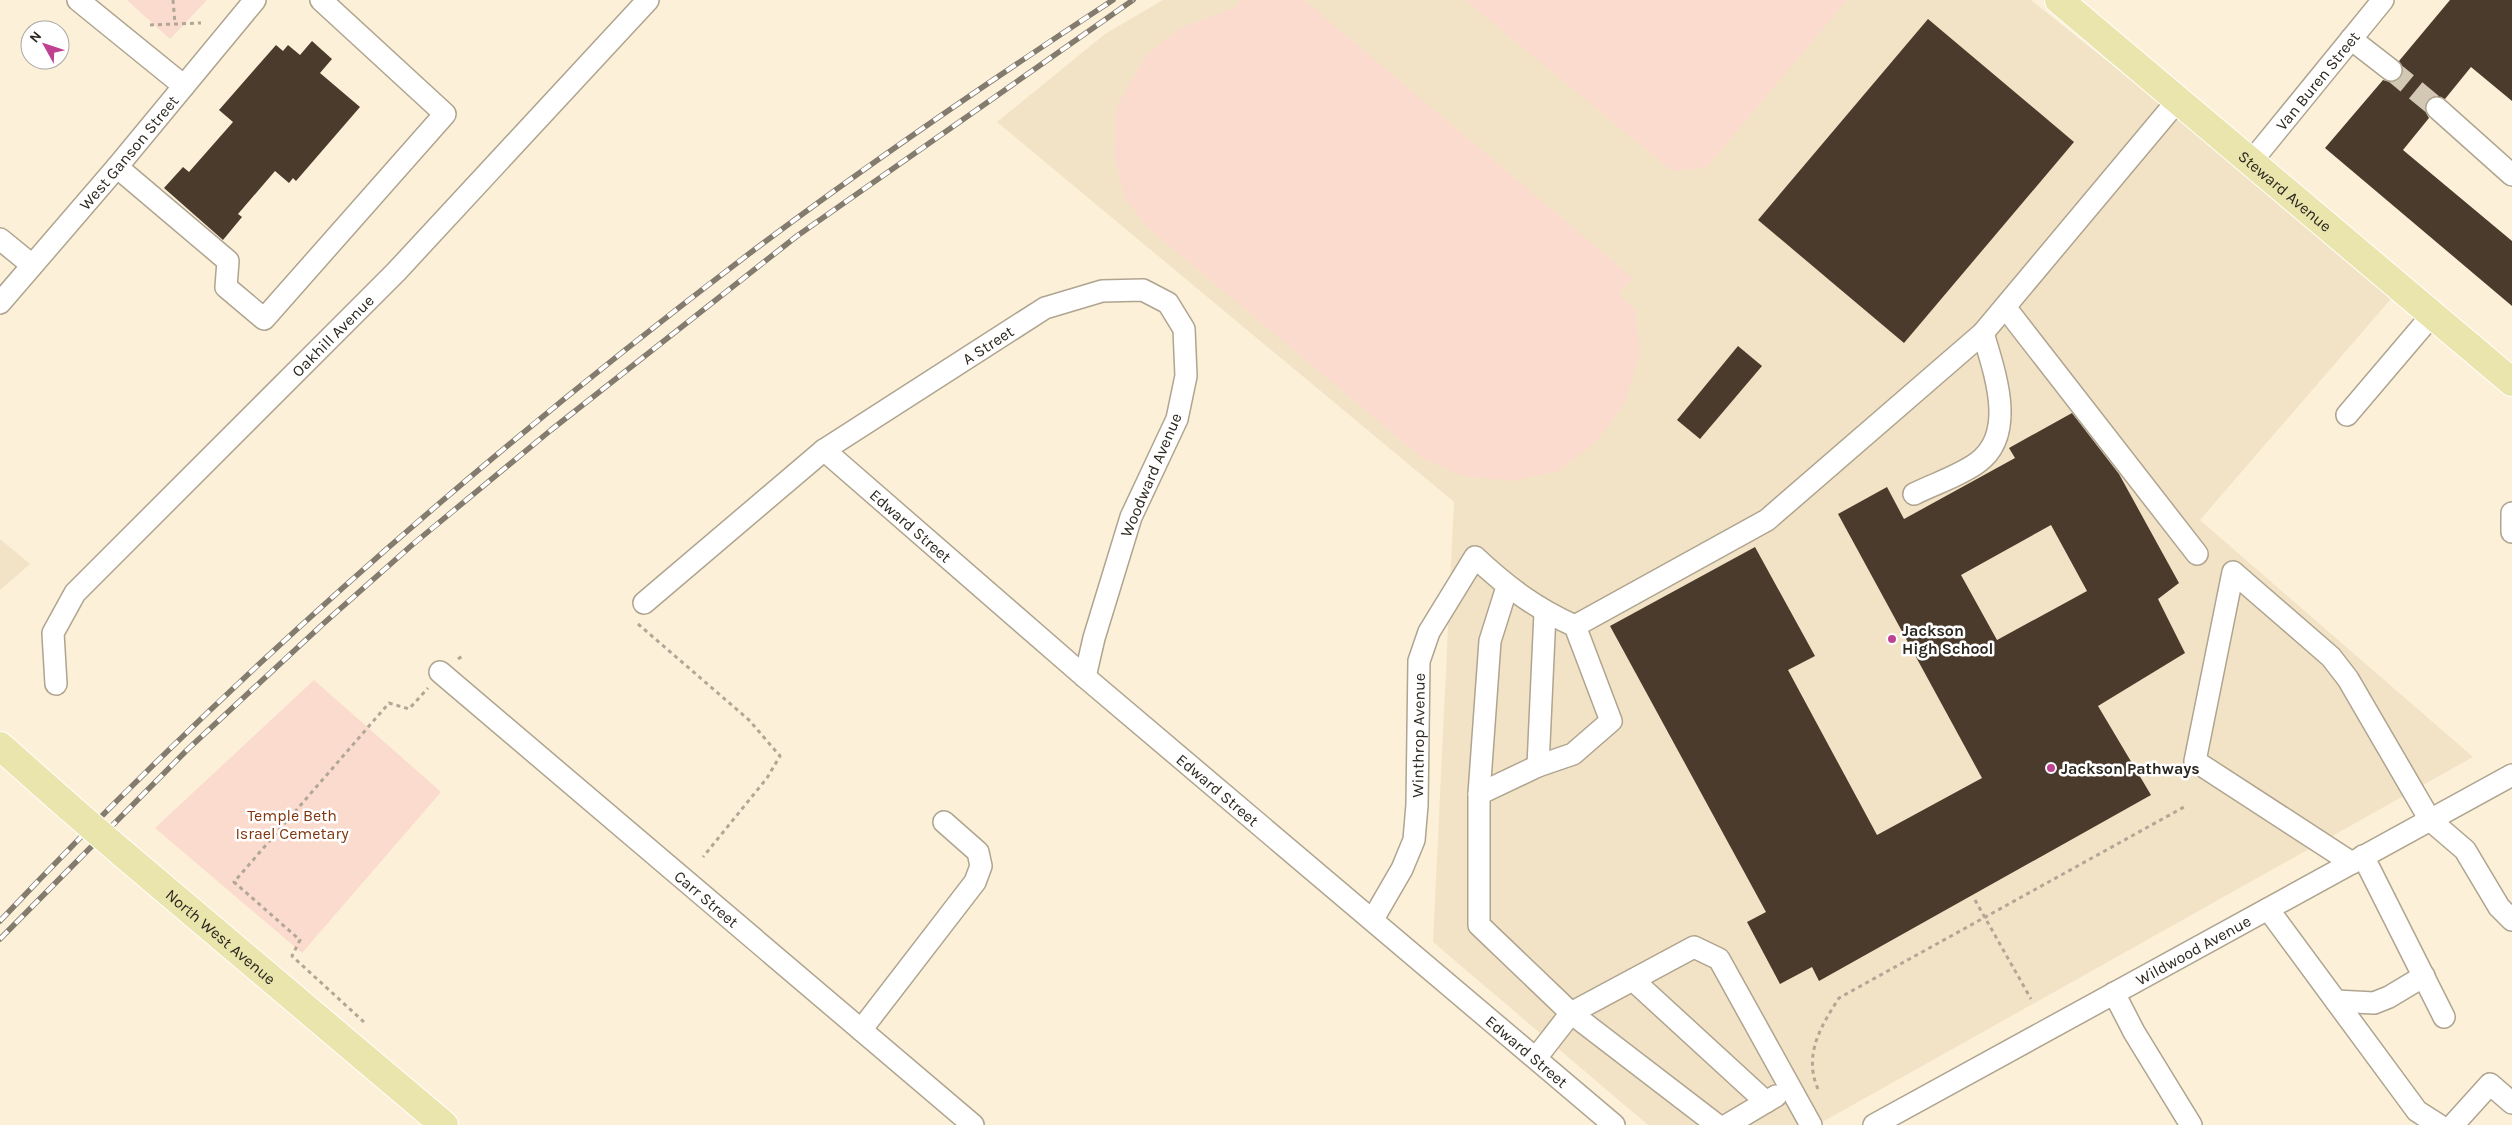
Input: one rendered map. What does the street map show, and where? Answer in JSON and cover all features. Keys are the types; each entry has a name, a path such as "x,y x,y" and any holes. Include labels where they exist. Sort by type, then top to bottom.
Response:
{"main road":[{"name":"Steward Avenue","path":"2059,0 2512,382"},
{"name":"North West Avenue","path":"0,746 121,852 444,1125"}],"street":[{"path":"78,0 184,86"},
{"name":"West Ganson Street","path":"0,303 117,167 255,0"},
{"path":"117,167 228,261 226,287 264,319 445,114 321,0"},
{"name":"Oakhill Avenue","path":"56,684 53,633 75,594 396,272 648,0"},
{"name":"Van Buren Street","path":"2251,162 2383,0"},
{"path":"2351,39 2391,70"},
{"path":"1575,626 1767,520 1983,333 2178,100"},
{"path":"2437,108 2512,175"},
{"path":"0,239 32,265"},
{"name":"A Street","path":"644,603 824,450 1045,308 1102,290 1124,289 1143,290 1168,303"},
{"name":"Woodward Avenue","path":"1085,677 1094,638 1130,517 1177,419 1186,376 1184,329 1168,303"},
{"path":"2005,307 2197,554"},
{"path":"2346,415 2432,315"},
{"path":"1914,494 1978,463 1993,446 2001,420 1994,371 1983,333"},
{"name":"Edward Street","path":"824,450 1085,677 1614,1125"},
{"path":"2512,514 2512,532"},
{"name":"Winthrop Avenue","path":"1373,920 1402,869 1414,840 1417,805 1419,661 1429,632 1475,557 1507,587"},
{"path":"2444,1017 2424,976 2358,860 2195,760 2234,572 2331,657 2348,679 2430,820 2465,850 2499,907 2512,920"},
{"path":"1479,794 1538,766 1573,754 1610,721 1575,626 1545,612 1507,587 1490,641 1479,794 1479,925 1571,1013 1717,1125"},
{"path":"1538,766 1545,612"},
{"name":"Carr Street","path":"440,672 973,1125"},
{"name":"Wildwood Avenue","path":"1874,1125 2512,775"},
{"path":"862,1030 975,882 981,866 978,852 944,822"},
{"path":"2268,909 2417,1111 2439,1125"},
{"path":"1536,1058 1571,1013 1694,947 1719,959 1811,1125"},
{"path":"2336,1001 2374,1003 2389,997 2424,976"},
{"path":"1632,980 1766,1102"},
{"path":"2114,993 2134,1032 2191,1125"},
{"path":"2453,1125 2490,1084 2512,1103"},
{"path":"1727,1125 1790,1087"}],"path":[{"path":"173,0 175,24"},
{"path":"150,25 201,23"},
{"path":"644,603 637,623 749,720 780,756 767,778 702,857"},
{"path":"368,1027 292,956 300,940 234,882 389,703 409,709 440,672 464,654"},
{"path":"1818,1091 1815,1083 1812,1052 1821,1025 1839,998 2184,807"},
{"path":"1975,900 2031,999"}],"shaded area":[{"name":"Jackson High School","path":"1163,0 2031,0 2396,293 2200,520 2473,757 1817,1125 1648,1125 1433,942 1454,502 997,122 1105,34"},
{"path":"0,539 30,564 0,590"}],"green space":[{"path":"127,0 207,0 170,39"},
{"path":"1241,0 1304,0 1633,278 1618,294 1635,309 1640,352 1625,403 1595,443 1559,471 1511,481 1463,476 1422,458 1147,227 1125,198 1114,156 1116,108 1146,55 1180,28 1234,8"},
{"path":"1465,0 1847,0 1706,168 1672,171"},
{"name":"Temple Beth Israel Cemetary","path":"314,680 441,792 302,953 155,828"}],"building":[{"path":"2450,0 2512,0 2512,101 2471,67 2445,99 2434,96 2427,100 2425,111 2429,118 2403,150 2512,241 2512,306 2325,148 2383,80 2390,82 2401,78 2403,71 2399,61"},
{"path":"1928,19 2074,142 1904,343 1758,220"},
{"path":"312,41 332,59 320,73 360,107 296,181 293,178 289,183 275,171 238,214 242,217 223,240 164,188 183,167 189,172 233,122 219,110 276,45 283,51 288,45 300,55"},
{"path":"1738,346 1762,366 1700,439 1677,420"},
{"path":"2072,413 2119,474 2179,583 2158,599 2185,653 2098,706 2151,795 1819,981 1812,967 1780,984 1747,922 1766,912 1610,626 1755,547 1815,656 1788,670 1877,835 1982,778 1838,514 1887,487 1904,519 2015,458 2009,448","holes":["2051,525 2087,591 1997,640 1961,575"]}],"tunnel":[{"path":"2391,70 2437,108"}],"railway":[{"path":"0,921 178,741 269,655 363,570 556,406 654,327 798,217 932,122 1113,0"},
{"path":"0,939 187,750 323,624 412,545 551,430 797,236 1133,0"}],"place":[{"name":"Jackson High School","path":"1892,639"},
{"name":"Jackson Pathways","path":"2051,768"}]}
